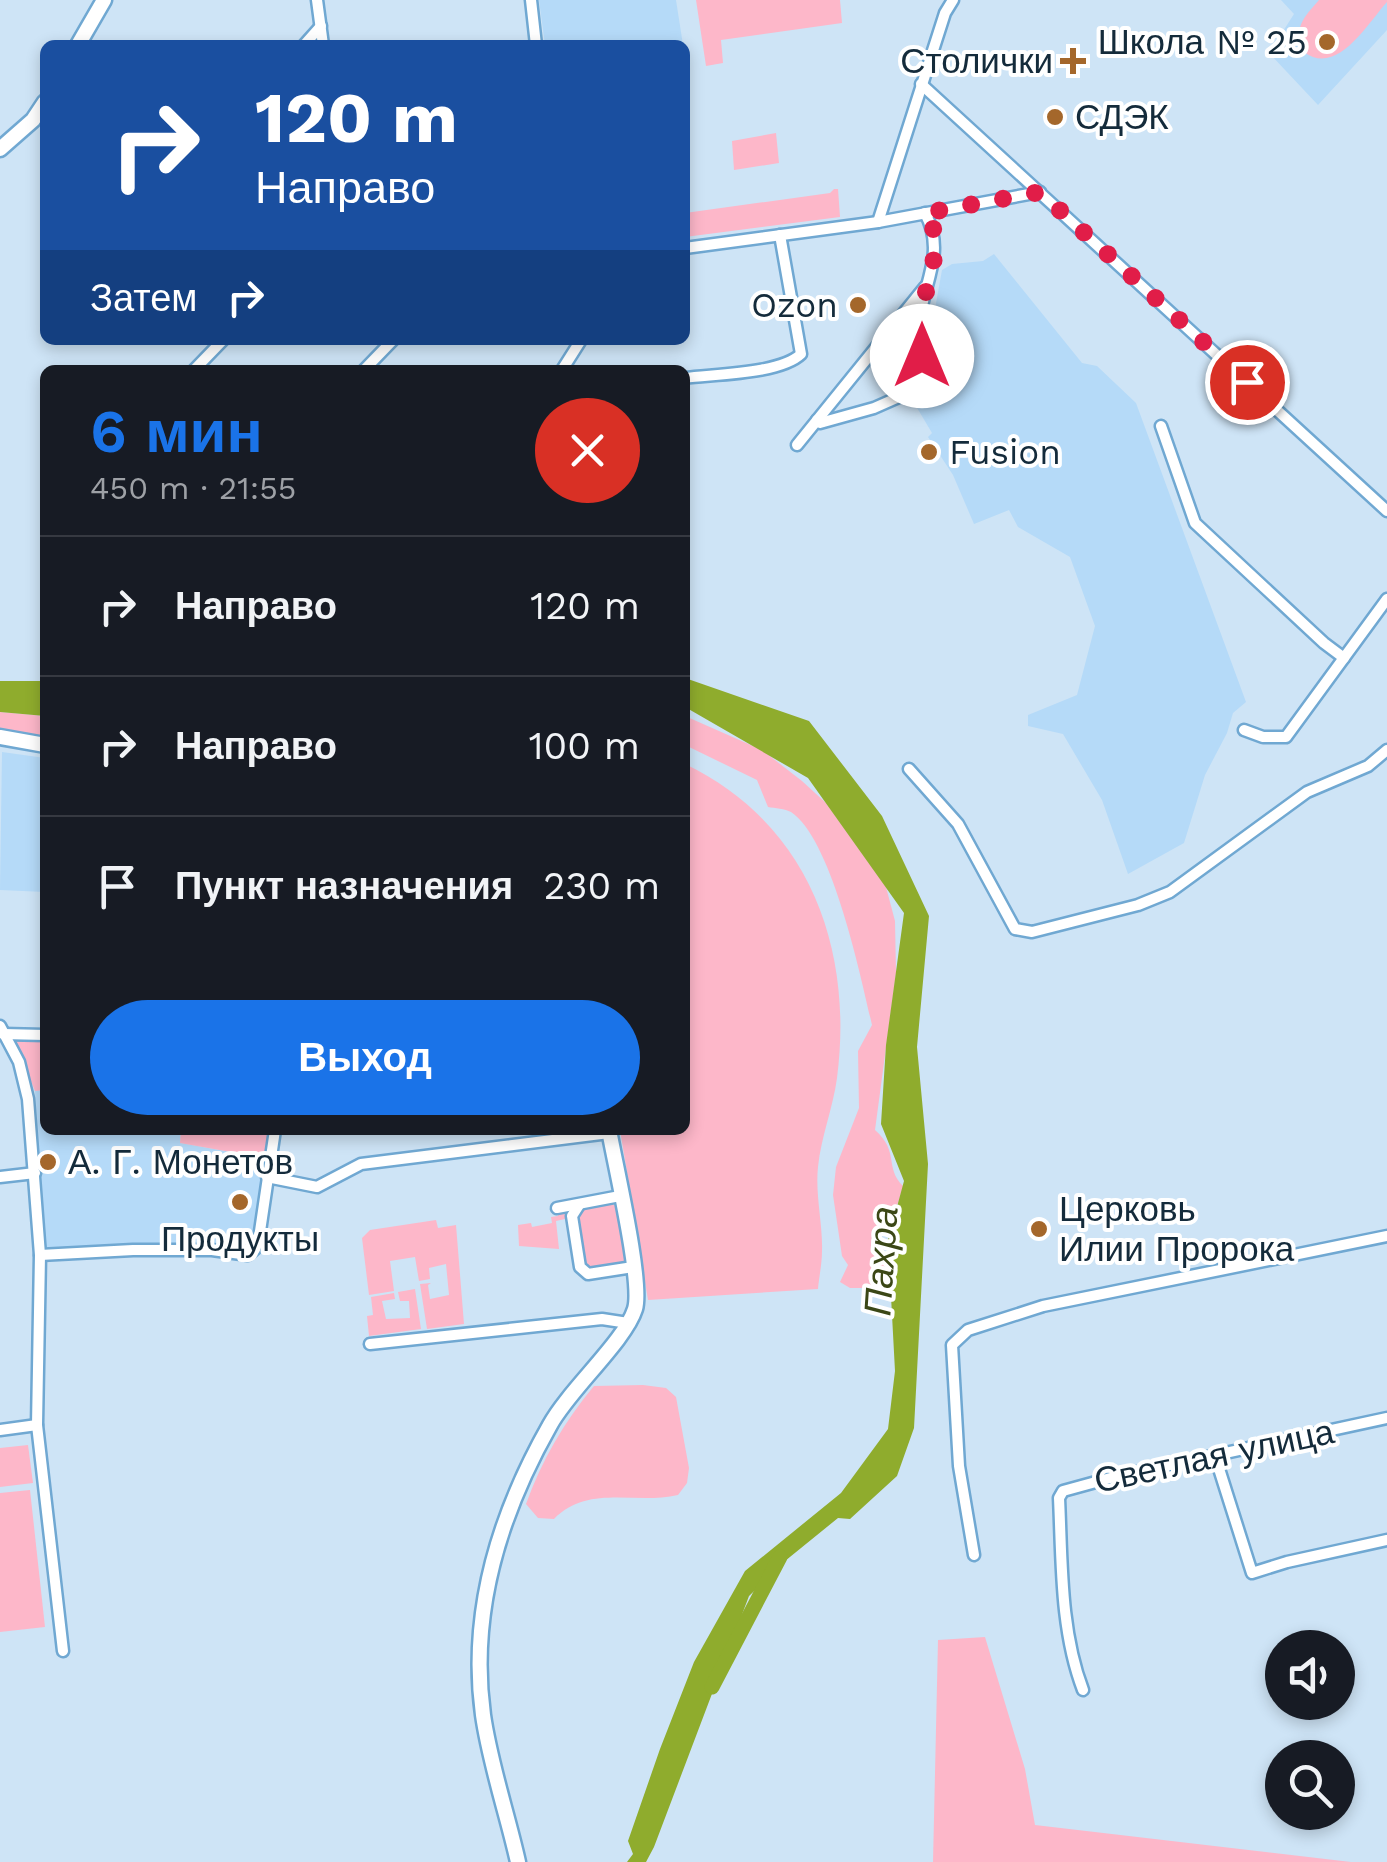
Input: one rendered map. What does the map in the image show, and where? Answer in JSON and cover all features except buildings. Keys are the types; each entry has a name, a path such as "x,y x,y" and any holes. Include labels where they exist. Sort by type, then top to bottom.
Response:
{"main road":[{"path":"81,40 104,0"},
{"path":"0,149 40,110"},
{"path":"0,737 40,744"},
{"path":"518,1862 483,1715 479,1630 493,1558 528,1464 560,1408 628,1323 636,1301 610,1135"}],"street":[{"path":"317,0 323,40"},
{"path":"531,0 535,40"},
{"path":"878,222 944,6 953,0"},
{"path":"308,40 320,26"},
{"path":"922,84 1387,511"},
{"path":"690,247 878,222 1040,192"},
{"path":"817,420 820,424 874,408 933,382 919,338 926,286 937,246 925,213"},
{"path":"690,377 765,368 792,361 802,354 780,236"},
{"path":"796,445 926,286"},
{"path":"199,365 217,345"},
{"path":"369,365 388,345"},
{"path":"1161,426 1195,523 1324,644 1344,658"},
{"path":"1244,730 1263,737 1286,737 1387,599"},
{"path":"909,769 958,824 1015,929 1032,932 1138,905 1170,892 1307,792 1368,766 1387,750"},
{"path":"2,1030 40,1034"},
{"path":"2,1030 27,1086 36,1173 40,1254 37,1425 63,1651"},
{"path":"40,1254 153,1250 248,1254 255,1249 258,1238 274,1135"},
{"path":"267,1177 318,1187 361,1164 586,1135"},
{"path":"0,1177 36,1173"},
{"path":"558,1208 620,1196"},
{"path":"580,1205 572,1216 580,1267 588,1274 633,1266"},
{"path":"974,1555 959,1466 952,1345 968,1330 1042,1306 1387,1236"},
{"path":"370,1344 602,1320 628,1323"},
{"name":"Светлая улица","path":"1083,1690 1075,1668 1063,1591 1059,1498 1062,1490 1387,1418"},
{"path":"0,1430 37,1425"},
{"path":"1215,1456 1252,1574 1387,1540"}],"shaded area":[{"path":"539,0 676,0 682,40 544,40"},
{"path":"696,0 840,0 842,23 721,40 723,63 706,66"},
{"name":"Школа № 25","path":"1281,0 1387,0 1387,30 1318,105 1269,53 1294,14"},
{"path":"1319,0 1387,2 1350,45 1328,58 1316,58 1304,52 1299,37 1304,18"},
{"path":"776,133 779,163 734,170 732,141"},
{"path":"838,189 840,217 690,236 690,212"},
{"path":"994,254 1082,363 1097,366 1136,403 1246,702 1233,713 1205,775 1184,843 1128,874 1102,800 1063,734 1028,726 1028,715 1077,695 1095,626 1070,557 1018,527 1009,510 974,524 913,401 942,387 929,342 942,270 952,264 983,261"},
{"path":"690,680 809,721 882,816 929,916 917,1047 928,1164 914,1428 897,1476 850,1519 838,1518 749,1596 654,1847 646,1862 627,1862 633,1854 628,1841 694,1662 745,1571 841,1493 888,1429 895,1371 888,1240 904,1181 881,1124 886,1045 904,913 808,778 690,710"},
{"path":"0,681 40,681 40,716 0,712"},
{"path":"0,712 40,716 40,744 0,737"},
{"path":"690,718 762,750 826,803 886,887 895,921 896,973 875,1130 887,1145 894,1172 903,1186 898,1203 886,1219 874,1217 883,1243 886,1288 850,1288 840,1282 848,1265 842,1256 833,1195 836,1167 859,1108 858,1051 872,1025 852,944 832,879 806,827 791,812 768,807 757,780 690,747"},
{"path":"2,752 40,757 40,892 0,890"},
{"path":"690,767 728,789 763,820 792,855 814,894 829,937 838,982 837,1078 818,1167 822,1251 818,1289 648,1300 621,1135 690,1135"},
{"path":"14,1040 40,1041 40,1090 35,1091"},
{"path":"40,1090 40,1135 181,1135 180,1143 265,1158 251,1249 44,1250 35,1091"},
{"path":"181,1135 269,1135 265,1158 180,1143"},
{"path":"610,1202 618,1208 625,1263 584,1271 574,1210"},
{"path":"566,1210 568,1224 565,1219 556,1221 559,1249 519,1246 518,1225 552,1223 551,1217"},
{"path":"436,1220 438,1228 456,1225 464,1324 427,1329 420,1284 431,1283 430,1299 449,1295 446,1264 429,1268 430,1279 419,1281 415,1257 390,1261 394,1291 369,1295 362,1238 370,1230"},
{"path":"415,1289 421,1329 369,1336 367,1316 373,1315 371,1297 394,1293 395,1299 382,1301 386,1319 410,1318 409,1301 400,1301 398,1292"},
{"path":"594,1386 666,1388 676,1397 689,1468 687,1483 678,1495 597,1499 567,1508 554,1519 538,1518 526,1504 547,1457"},
{"path":"28,1445 33,1483 0,1487 0,1448"},
{"path":"30,1490 45,1627 0,1632 0,1493"},
{"path":"985,1637 1025,1769 1035,1825 1351,1862 933,1862 938,1640"}],"waterway":[{"name":"Пахра","path":"712,1687 780,1557"}],"place":[{"name":"Школа № 25","path":"1327,42"},
{"name":"Столички","path":"1073,61"},
{"name":"СДЭК","path":"1055,117"},
{"name":"Ozon","path":"858,305"},
{"name":"Fusion","path":"929,452"},
{"name":"А. Г. Монетов","path":"48,1162"},
{"name":"Продукты","path":"240,1202"},
{"name":"Церковь Илии Пророка","path":"1039,1229"}],"route":[{"path":"922,356 920,317 937,246 925,213 1040,192 1247,382"}]}
